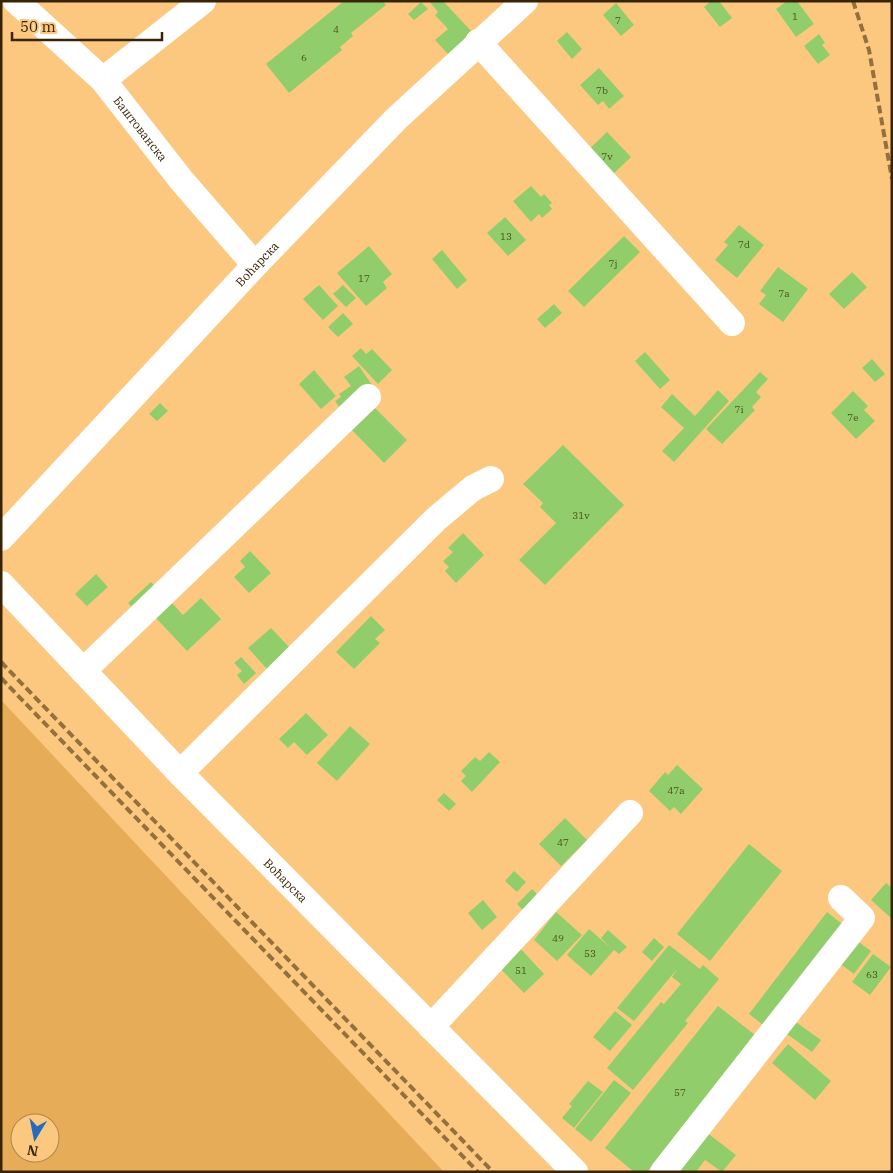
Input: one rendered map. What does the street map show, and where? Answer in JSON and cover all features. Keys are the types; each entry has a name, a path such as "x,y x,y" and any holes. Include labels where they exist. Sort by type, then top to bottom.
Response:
{"street":[{"name":"Баштованска","path":"16,1 103,80 182,181 255,265"},
{"path":"103,80 203,1"},
{"name":"Воћарска","path":"1,538 255,265 396,119 525,1"},
{"path":"478,42 732,323"},
{"path":"83,671 368,396"},
{"path":"180,773 436,519 473,488 491,479"},
{"name":"Воћарска","path":"1,584 180,773 575,1172"},
{"path":"432,1027 630,813"},
{"path":"663,1172 862,918 841,898"}],"shaded area":[{"path":"1,700 444,1172 1,1172"}],"building":[{"path":"344,1 383,1 386,5 351,33 353,36 340,47 342,50 289,93 266,64"},
{"path":"429,1 443,1 473,33 449,55 435,40 448,29 435,15 438,12"},
{"path":"711,1 719,1 732,18 720,27 704,7"},
{"path":"787,1 797,1 814,24 796,37 776,9"},
{"path":"421,2 428,9 414,20 408,14"},
{"path":"616,3 634,25 621,36 603,15"},
{"path":"567,32 582,49 572,59 557,41"},
{"path":"819,34 825,43 822,45 830,55 818,64 804,46"},
{"path":"599,68 624,96 609,109 603,101 598,105 580,85"},
{"path":"607,132 631,157 608,179 584,154"},
{"path":"531,186 541,197 544,194 552,203 549,205 552,209 542,218 539,214 531,222 513,201"},
{"path":"505,217 526,240 508,256 487,233"},
{"path":"739,225 764,245 737,278 715,260 728,245 724,242"},
{"path":"624,236 640,252 584,307 568,291"},
{"path":"369,246 392,274 383,282 387,288 366,306 337,273"},
{"path":"442,250 467,280 457,289 432,259"},
{"path":"778,267 808,289 783,322 759,304 766,295 760,291"},
{"path":"852,272 867,287 844,309 829,294"},
{"path":"319,285 338,306 323,320 303,299"},
{"path":"343,285 356,298 346,307 333,294"},
{"path":"554,304 562,313 545,328 537,319"},
{"path":"343,313 353,324 338,337 328,327"},
{"path":"361,348 366,354 372,349 392,370 378,384 352,356"},
{"path":"645,352 670,380 660,389 635,361"},
{"path":"872,359 885,374 875,382 862,368"},
{"path":"359,366 374,388 342,411 335,401 341,397 339,394 351,386 344,377"},
{"path":"314,370 336,396 321,409 299,384"},
{"path":"760,372 768,379 756,392 761,397 752,407 755,410 722,444 706,429"},
{"path":"718,390 729,401 674,462 662,451 684,428 661,407 672,394 695,416"},
{"path":"853,391 868,406 864,410 875,421 856,439 831,413"},
{"path":"160,403 168,411 157,421 149,414"},
{"path":"371,404 407,440 384,463 348,426"},
{"path":"563,445 624,505 545,585 519,560 556,523 540,507 543,503 523,484"},
{"path":"463,533 484,555 456,583 445,571 449,567 443,561 453,552 448,548"},
{"path":"250,551 271,573 249,593 234,577 245,567 240,561"},
{"path":"96,574 108,587 87,606 75,594"},
{"path":"151,582 160,592 137,613 128,603"},
{"path":"201,598 221,619 187,651 154,616 170,601 183,615"},
{"path":"371,616 385,630 375,639 380,643 354,669 336,652"},
{"path":"271,628 290,648 267,669 248,648"},
{"path":"241,657 256,673 244,684 237,675 242,671 234,663"},
{"path":"306,713 328,735 307,755 294,742 288,748 279,739"},
{"path":"350,726 370,744 337,781 317,763"},
{"path":"489,752 500,762 472,792 461,781 466,776 461,771 475,757 480,761"},
{"path":"677,765 703,789 681,814 674,807 670,811 649,791 665,772 668,775"},
{"path":"444,793 456,804 449,811 437,800"},
{"path":"565,818 587,840 561,866 539,844"},
{"path":"749,844 782,871 710,961 677,934"},
{"path":"514,871 526,882 517,892 505,881"},
{"path":"886,883 892,888 892,919 871,900"},
{"path":"532,889 544,901 529,916 517,904"},
{"path":"483,900 497,917 482,930 468,913"},
{"path":"556,912 582,935 557,961 534,940"},
{"path":"827,912 846,927 768,1029 749,1014"},
{"path":"589,929 611,948 601,938 608,930 627,947 619,954 614,950 591,976 567,955"},
{"path":"654,938 664,947 652,961 642,952"},
{"path":"856,940 871,951 854,974 839,963"},
{"path":"669,945 700,969 703,965 719,979 685,1021 688,1023 633,1090 607,1068 661,1002 664,1004 681,984 672,977 677,969 634,1021 617,1008"},
{"path":"519,947 544,974 524,993 498,966"},
{"path":"873,954 891,967 870,995 852,982"},
{"path":"718,1006 755,1035 647,1172 634,1172 605,1148"},
{"path":"615,1011 632,1025 610,1051 593,1037"},
{"path":"793,1020 821,1040 812,1052 784,1032"},
{"path":"788,1044 831,1081 815,1100 772,1063"},
{"path":"614,1080 631,1093 591,1142 575,1129"},
{"path":"588,1081 603,1092 574,1128 562,1118 572,1106 569,1104"},
{"path":"706,1132 736,1155 722,1172 705,1160 696,1172 676,1172"}],"railway":[{"path":"853,1 869,50 892,179"},
{"path":"1,662 493,1172"},
{"path":"1,678 478,1172"}]}
